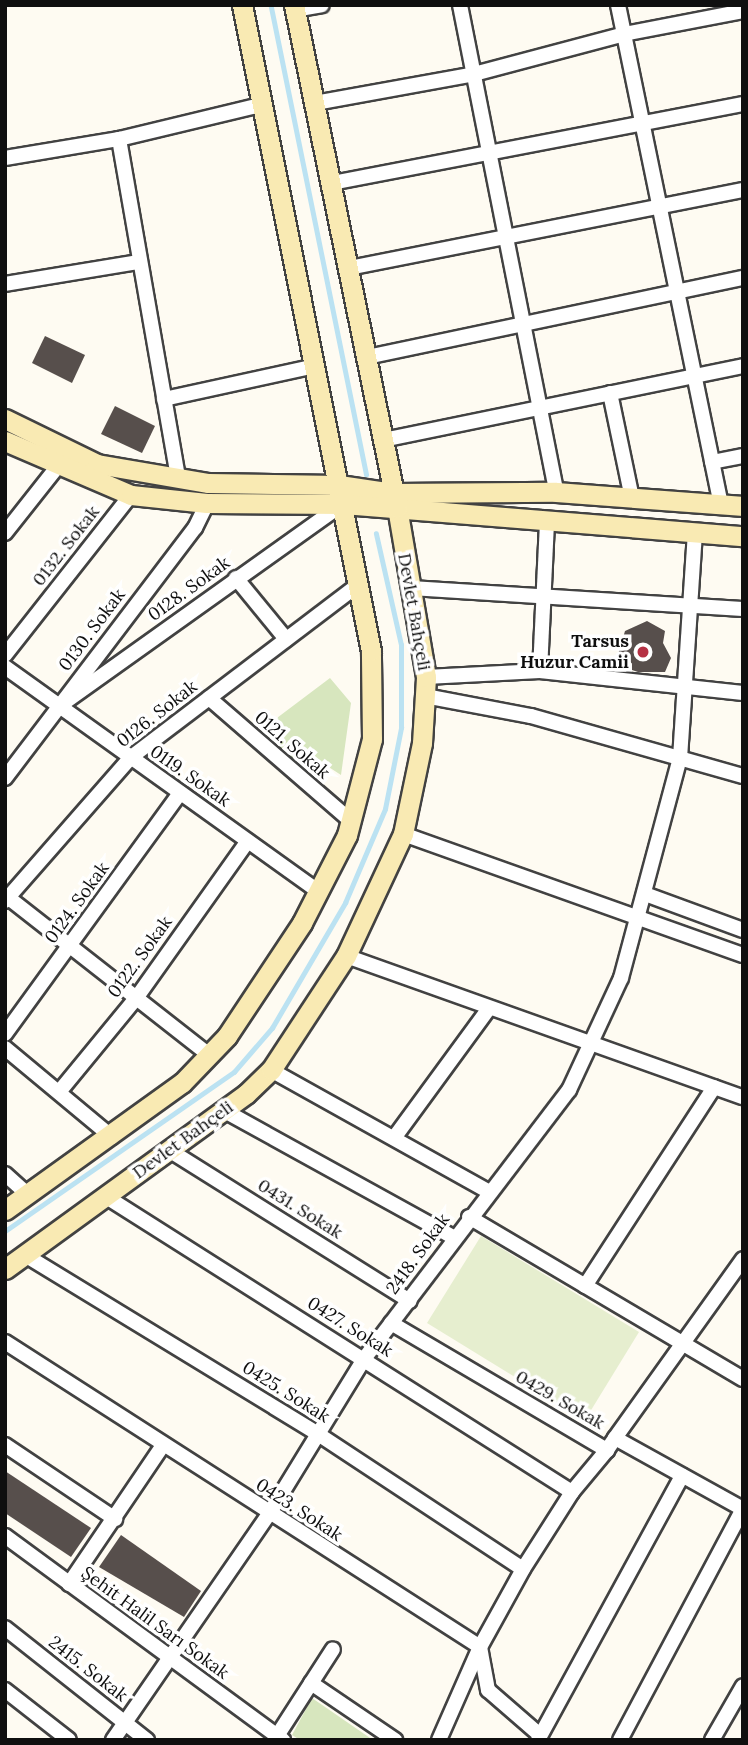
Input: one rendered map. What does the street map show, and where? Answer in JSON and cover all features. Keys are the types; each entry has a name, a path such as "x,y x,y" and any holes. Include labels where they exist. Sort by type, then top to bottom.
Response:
{"street":[{"path":"5,1210 112,1137 182,1083 227,1036 318,891 351,821 372,739 371,651 242,5"},
{"path":"295,8 322,5"},
{"path":"460,5 556,492"},
{"path":"618,5 721,505"},
{"name":"Devlet Bahçeli","path":"5,1269 223,1110 271,1070 346,957 403,834 422,744 425,686 395,500 295,8"},
{"path":"315,103 474,74 624,34 743,11"},
{"path":"332,183 743,104"},
{"path":"5,158 119,139 261,105"},
{"path":"119,139 138,262 178,478"},
{"path":"349,268 508,239 659,205 743,190"},
{"path":"5,284 138,262"},
{"path":"367,357 743,278"},
{"path":"164,399 315,366"},
{"path":"383,440 743,366"},
{"path":"610,393 632,498"},
{"path":"5,419 97,464 208,483 395,500 547,522 743,536"},
{"path":"5,441 58,466 131,495 207,503 341,495"},
{"path":"712,462 743,456"},
{"path":"5,533 58,466"},
{"path":"395,500 556,492 743,506"},
{"name":"0132. Sokak","path":"5,654 131,495"},
{"name":"0128. Sokak","path":"58,707 236,578 341,495"},
{"name":"0130. Sokak","path":"5,779 195,528 207,503"},
{"path":"540,671 546,594 547,522"},
{"name":"2418. Sokak","path":"113,1740 269,1514 364,1359 410,1301 453,1237 569,1090 621,978 680,758 695,532"},
{"path":"236,578 286,639"},
{"name":"0126. Sokak","path":"6,898 130,758 358,585"},
{"path":"410,588 546,594 743,609"},
{"name":"0119. Sokak","path":"5,667 318,891"},
{"path":"425,686 540,671 743,693"},
{"path":"425,686 743,776"},
{"name":"0121. Sokak","path":"209,698 351,821"},
{"name":"0124. Sokak","path":"5,1034 180,793"},
{"path":"403,834 743,955"},
{"name":"0122. Sokak","path":"59,1092 137,997 248,841"},
{"path":"645,894 743,930"},
{"path":"6,898 71,944 209,1055"},
{"path":"346,957 743,1097"},
{"path":"394,1138 489,1007"},
{"path":"5,1048 112,1137"},
{"path":"271,1070 489,1192"},
{"path":"585,1286 714,1087"},
{"path":"223,1110 453,1237"},
{"name":"0431. Sokak","path":"169,1150 410,1301"},
{"path":"5,1174 28,1195"},
{"name":"0427. Sokak","path":"105,1196 572,1492"},
{"path":"469,1217 743,1379"},
{"name":"0425. Sokak","path":"25,1255 318,1434 523,1570"},
{"path":"439,1740 480,1647 523,1570 572,1492 611,1444 680,1342 743,1259"},
{"name":"0429. Sokak","path":"391,1323 611,1444 682,1476 743,1509"},
{"name":"0423. Sokak","path":"5,1342 480,1647"},
{"path":"5,1445 115,1519"},
{"path":"69,1584 163,1445"},
{"path":"480,1647 488,1690 539,1737 682,1476"},
{"path":"620,1740 743,1509"},
{"name":"Şehit Halil Sarı Sokak","path":"5,1536 280,1738"},
{"name":"2415. Sokak","path":"5,1628 147,1740"},
{"path":"280,1738 333,1649"},
{"path":"311,1683 395,1740"},
{"path":"712,1740 743,1686"},
{"path":"5,1690 69,1740"}],"green space":[{"path":"330,678 351,703 341,775 318,760 308,776 257,733"},
{"path":"481,1236 639,1332 585,1420 427,1323"},
{"path":"312,1698 373,1740 300,1740 292,1735"}],"building":[{"path":"45,336 85,355 72,383 32,363"},
{"path":"115,406 155,426 142,453 101,434"},
{"name":"Tarsus Huzur Camii","path":"647,621 665,631 663,643 671,658 665,672 638,672 632,670 631,662 617,658 625,631"},
{"path":"5,1471 91,1528 71,1557 5,1513"},
{"path":"121,1535 201,1591 184,1617 99,1567"}],"waterway":[{"path":"271,5 366,474"},
{"path":"5,1231 234,1072 272,1028 345,903 385,809 401,728 401,645 376,534"}],"place":[{"name":"Tarsus Huzur Camii","path":"643,652"}]}
